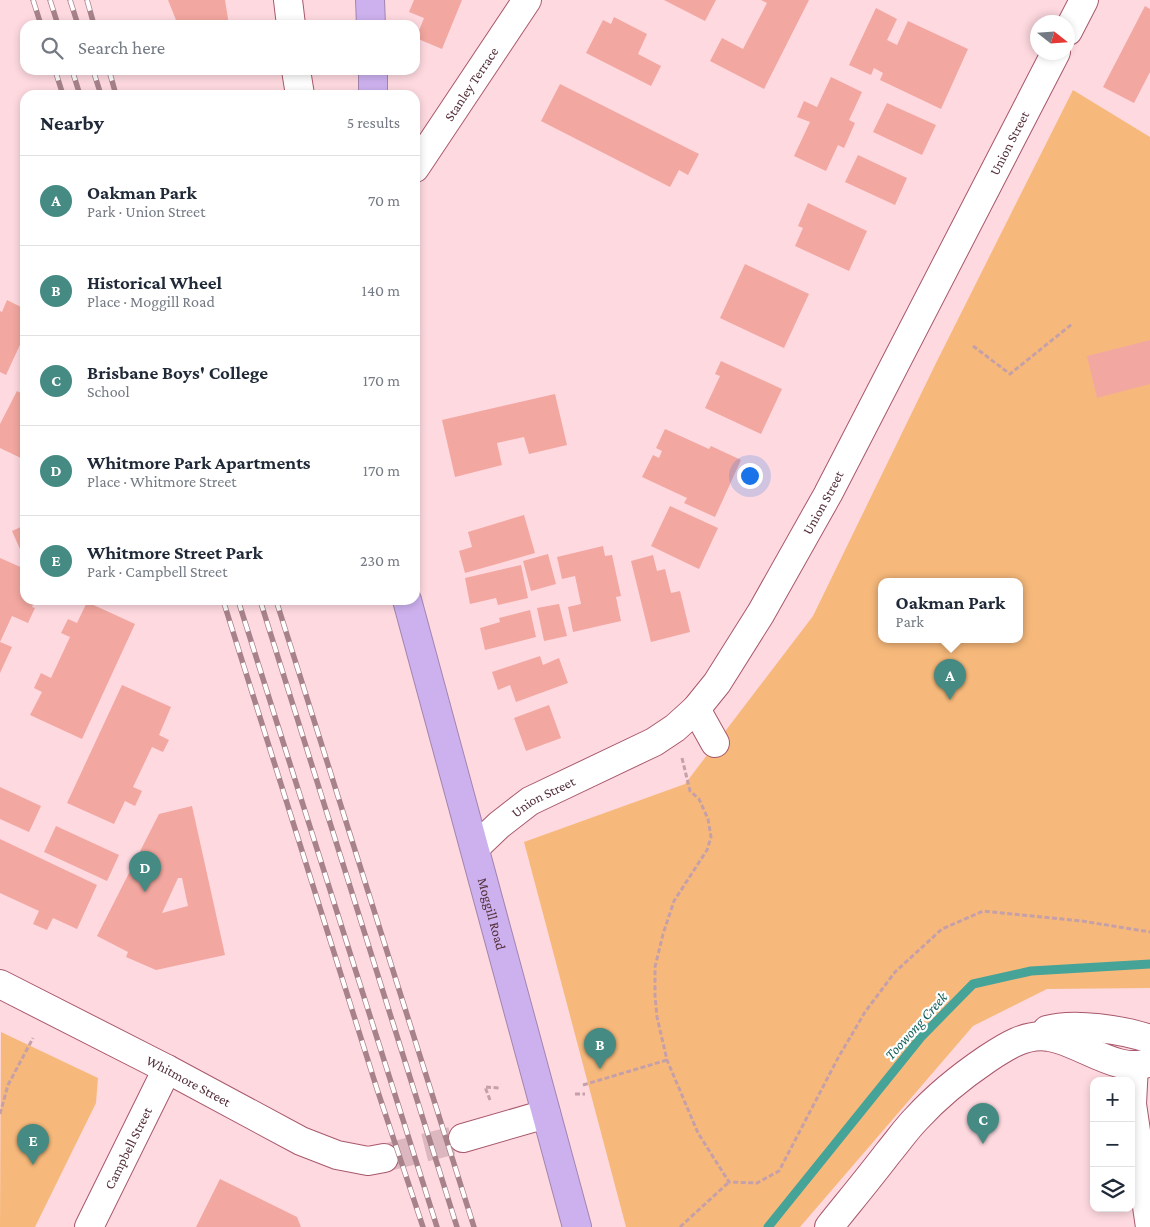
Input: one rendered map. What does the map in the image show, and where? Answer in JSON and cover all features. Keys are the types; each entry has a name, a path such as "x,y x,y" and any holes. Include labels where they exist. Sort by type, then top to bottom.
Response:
{"highway":[{"path":"370,0 371,20"},
{"path":"372,75 373,90"},
{"name":"Moggill Road","path":"408,605 577,1227"}],"street":[{"path":"288,0 290,20"},
{"name":"Stanley Terrace","path":"420,160 527,0"},
{"path":"1075,17 1084,0"},
{"name":"Union Street","path":"475,848 499,825 530,801 654,742 675,728 696,709 717,683 761,613 828,494 1052,60"},
{"path":"297,75 299,90"},
{"path":"696,709 714,744"},
{"name":"Whitmore Street","path":"0,984 167,1069 301,1141 337,1156 368,1161 384,1158"},
{"path":"829,1227 916,1118 932,1102 989,1058 1012,1044 1051,1029 1096,1028 1122,1032 1150,1040"},
{"path":"1027,1038 1041,1036 1059,1039 1113,1061 1142,1064 1132,1104 1150,1227"},
{"name":"Campbell Street","path":"89,1227 167,1069"},
{"path":"463,1138 546,1114"}],"path":[{"path":"973,346 1010,374 1072,324"},
{"path":"675,728 690,790 699,799 708,819 711,836 707,850 674,901 655,967 657,1017 667,1060 698,1133 729,1182"},
{"path":"680,1227 729,1182 757,1183 779,1171 838,1058 865,1012 895,972 942,929 983,911 1082,920 1150,932"},
{"path":"0,1114 8,1085 32,1038"},
{"path":"583,1085 667,1060"},
{"path":"490,1100 486,1087 499,1088"},
{"path":"575,1094 585,1094"}],"shaded area":[{"path":"1073,90 1150,137 1150,988 1047,989 973,1026 800,1227 626,1227 524,842 685,784 813,616 936,363"},
{"path":"1,1032 98,1078 96,1103 35,1227 0,1227"}],"building":[{"path":"168,0 225,0 228,20 176,20"},
{"path":"414,0 462,0 442,49 420,40 420,28 424,18 409,12"},
{"path":"664,0 716,0 705,21"},
{"path":"761,0 809,0 764,89 710,61 722,38 743,49 767,3"},
{"path":"1145,6 1150,9 1150,72 1134,103 1103,87"},
{"path":"876,8 897,19 887,40 897,45 908,21 968,49 941,109 880,80 883,73 874,68 871,75 849,65"},
{"path":"614,17 647,34 638,54 661,66 651,86 586,53 603,20 611,24"},
{"path":"831,77 862,92 849,120 855,123 844,148 838,145 826,171 794,156 810,122 797,117 804,101 817,107"},
{"path":"560,84 699,154 688,175 679,170 670,187 541,121"},
{"path":"887,103 936,125 922,155 873,132"},
{"path":"858,155 907,178 895,205 845,182"},
{"path":"808,203 867,231 849,271 795,246 803,228 798,226"},
{"path":"745,264 809,294 784,348 720,318"},
{"path":"7,300 20,306 20,345 6,375 0,372 0,311 2,312"},
{"path":"1150,340 1150,384 1097,398 1087,356"},
{"path":"721,361 782,389 761,434 705,408 720,376 715,374"},
{"path":"17,391 20,392 20,458 0,448 0,424"},
{"path":"555,394 567,445 529,454 524,437 497,443 502,465 455,477 442,420"},
{"path":"665,429 709,449 711,446 741,460 715,517 684,503 687,498 642,477 653,455 659,458 662,451 656,448"},
{"path":"670,506 718,528 699,569 651,546"},
{"path":"524,515 535,553 465,573 459,551 472,547 468,532"},
{"path":"20,527 20,549 12,531"},
{"path":"603,546 605,556 612,555 621,596 616,597 621,621 573,632 568,607 581,604 575,576 562,579 557,557"},
{"path":"548,554 556,584 531,591 523,561"},
{"path":"653,555 657,571 665,569 671,593 680,591 690,632 651,642 631,561"},
{"path":"0,558 20,567 20,605 33,605 32,607 35,608 28,623 12,616 0,642"},
{"path":"521,565 528,598 498,605 496,598 470,604 465,578"},
{"path":"559,604 567,636 544,641 537,608"},
{"path":"86,605 94,605 135,624 82,739 30,715 42,692 34,688 41,673 51,678 70,637 61,633 68,619 77,623"},
{"path":"530,610 536,637 485,650 480,628 500,622 499,618"},
{"path":"0,642 12,647 0,673"},
{"path":"540,656 543,665 559,658 568,683 516,702 510,685 498,690 492,672"},
{"path":"122,685 171,707 159,735 169,740 163,752 152,747 133,787 142,791 135,806 125,801 114,824 67,803"},
{"path":"549,705 561,738 526,751 514,718"},
{"path":"0,787 41,806 29,832 0,819"},
{"path":"192,806 225,955 156,970 126,957 128,952 97,936 159,814","holes":["178,878 182,878 188,906 162,913"]},
{"path":"56,826 119,855 107,881 44,852"},
{"path":"0,839 97,885 77,929 53,918 47,930 33,924 39,911 0,893"},
{"path":"220,1179 297,1217 301,1227 196,1227"}],"waterway":[{"name":"Toowong Creek","path":"768,1227 922,1036 973,984 1031,971 1150,964"}],"tunnel":[{"path":"384,1158 463,1138"}],"railway":[{"path":"33,0 39,20"},
{"path":"50,0 56,20"},
{"path":"70,0 76,20"},
{"path":"87,0 93,20"},
{"path":"57,75 61,90"},
{"path":"74,75 78,90"},
{"path":"95,75 99,90"},
{"path":"110,75 115,90"},
{"path":"225,605 377,1089 423,1227"},
{"path":"240,605 437,1227"},
{"path":"262,605 457,1227"},
{"path":"278,605 474,1227"}],"place":[{"name":"Oakman Park","path":"950,700"},
{"name":"Whitmore Park Apartments","path":"145,892"},
{"name":"Historical Wheel","path":"600,1069"},
{"name":"Brisbane Boys' College","path":"983,1144"},
{"name":"Whitmore Street Park","path":"33,1165"}]}
